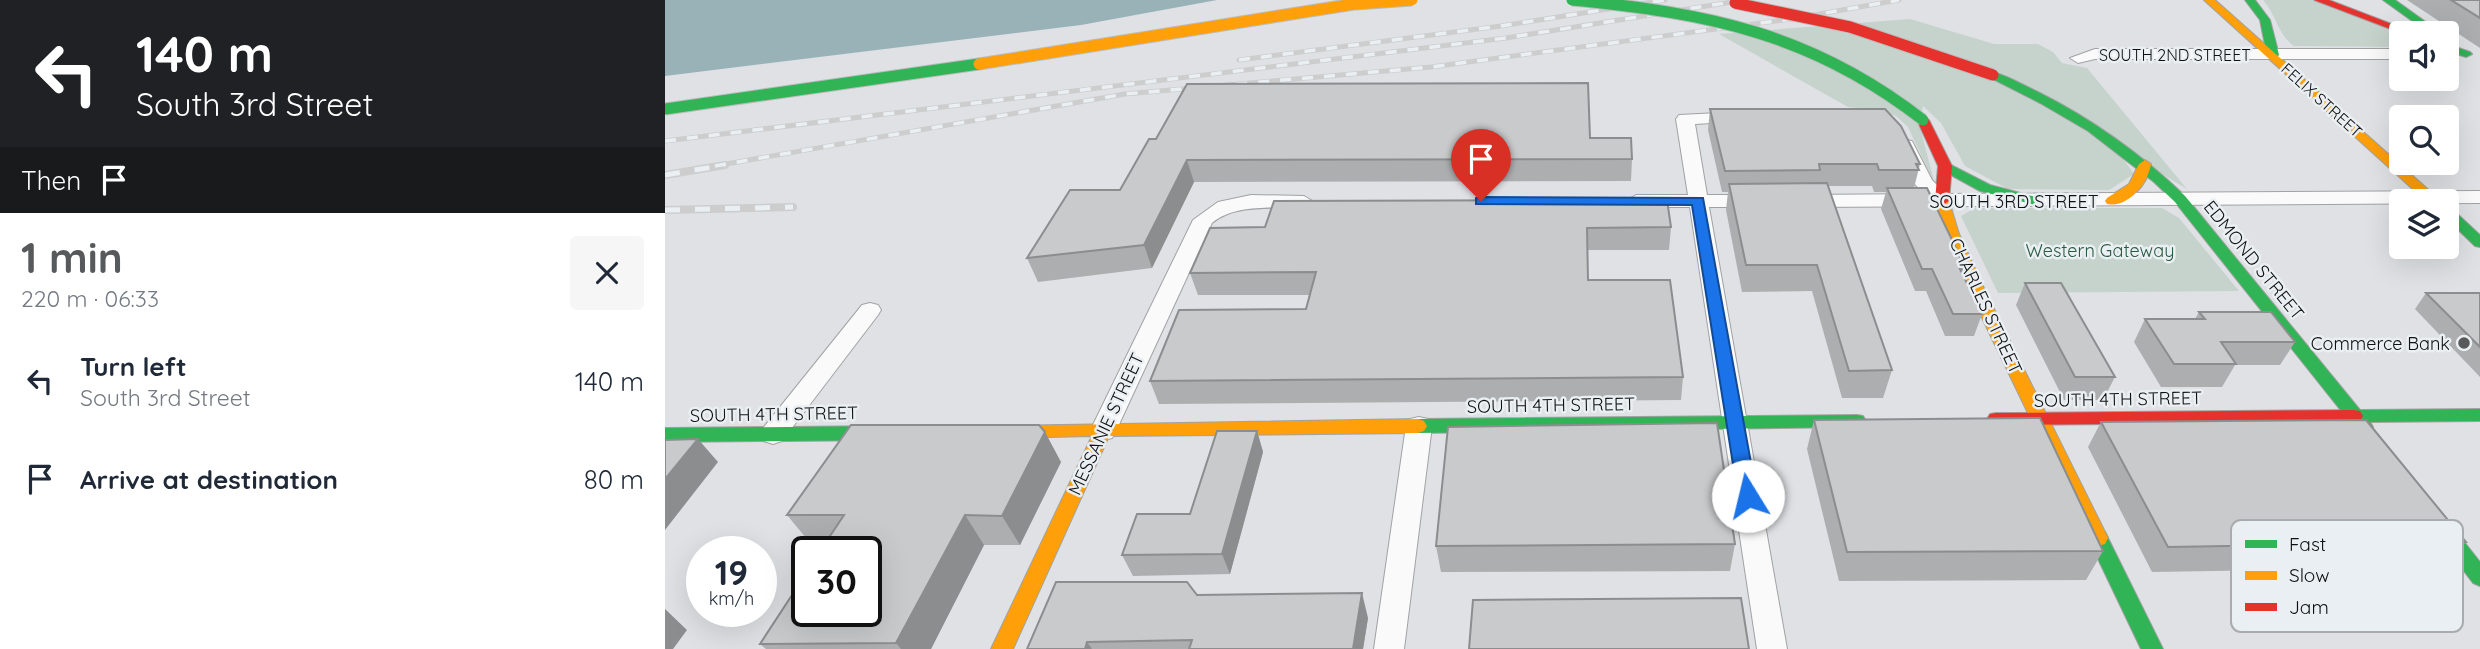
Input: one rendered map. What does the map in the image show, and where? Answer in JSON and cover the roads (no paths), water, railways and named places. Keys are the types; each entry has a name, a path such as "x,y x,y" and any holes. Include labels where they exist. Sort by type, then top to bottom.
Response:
{"main road":[{"path":"665,109 1039,56 1378,0"},
{"path":"665,109 1041,56 1378,0"},
{"path":"1326,9 1405,0"},
{"path":"1356,4 1412,0"},
{"path":"1572,0 1689,16 1784,41 1877,81 1903,98 1923,120 1945,166 1942,201"},
{"name":"EDMOND STREET","path":"1716,0 1850,27 1993,75 2094,124 2145,164 2180,199 2372,438"},
{"name":"FELIX STREET","path":"2209,0 2421,189"},
{"path":"2250,0 2266,20 2273,55"},
{"path":"2319,0 2389,25"},
{"path":"2388,0 2419,21"},
{"path":"2473,54 2480,64"},
{"path":"2112,201 2134,191 2144,178 2145,164"},
{"path":"1945,166 1985,188 2035,201"},
{"name":"CHARLES STREET","path":"1942,201 1952,234 1979,295 2152,649"},
{"path":"2459,223 2480,243"},
{"name":"SOUTH 4TH STREET","path":"1984,419 2480,415"},
{"name":"SOUTH 4TH STREET","path":"979,432 1874,421"},
{"name":"MESSANIE STREET","path":"1002,649 1103,430"},
{"name":"SOUTH 4TH STREET","path":"665,435 910,432"},
{"path":"2420,499 2436,520"},
{"path":"2463,555 2480,577"}],"street":[{"name":"SOUTH 2ND STREET","path":"2078,58 2095,54 2389,54"},
{"path":"1758,117 1685,119 1772,649"},
{"name":"CHARLES STREET","path":"1898,129 1924,183 1942,201"},
{"path":"2459,198 2480,197"},
{"name":"SOUTH 3RD STREET","path":"1617,201 2389,199"},
{"name":"MESSANIE STREET","path":"1103,430 1196,231 1207,215 1221,207 1242,202 1318,202"},
{"path":"773,434 870,310"},
{"path":"1389,649 1419,426"}],"water":[{"path":"665,0 1217,0 1081,25 665,76"}],"railway":[{"path":"1239,60 1501,26 1665,0"},
{"path":"665,141 1506,38 1744,0"},
{"path":"715,166 1125,94 1431,67 1791,19 1899,0"},
{"path":"665,175 725,165"},
{"path":"665,210 793,207"}],"place":[{"name":"Commerce Bank","path":"2464,343"}],"park label":[{"name":"Western Gateway","path":"2100,250"}]}
